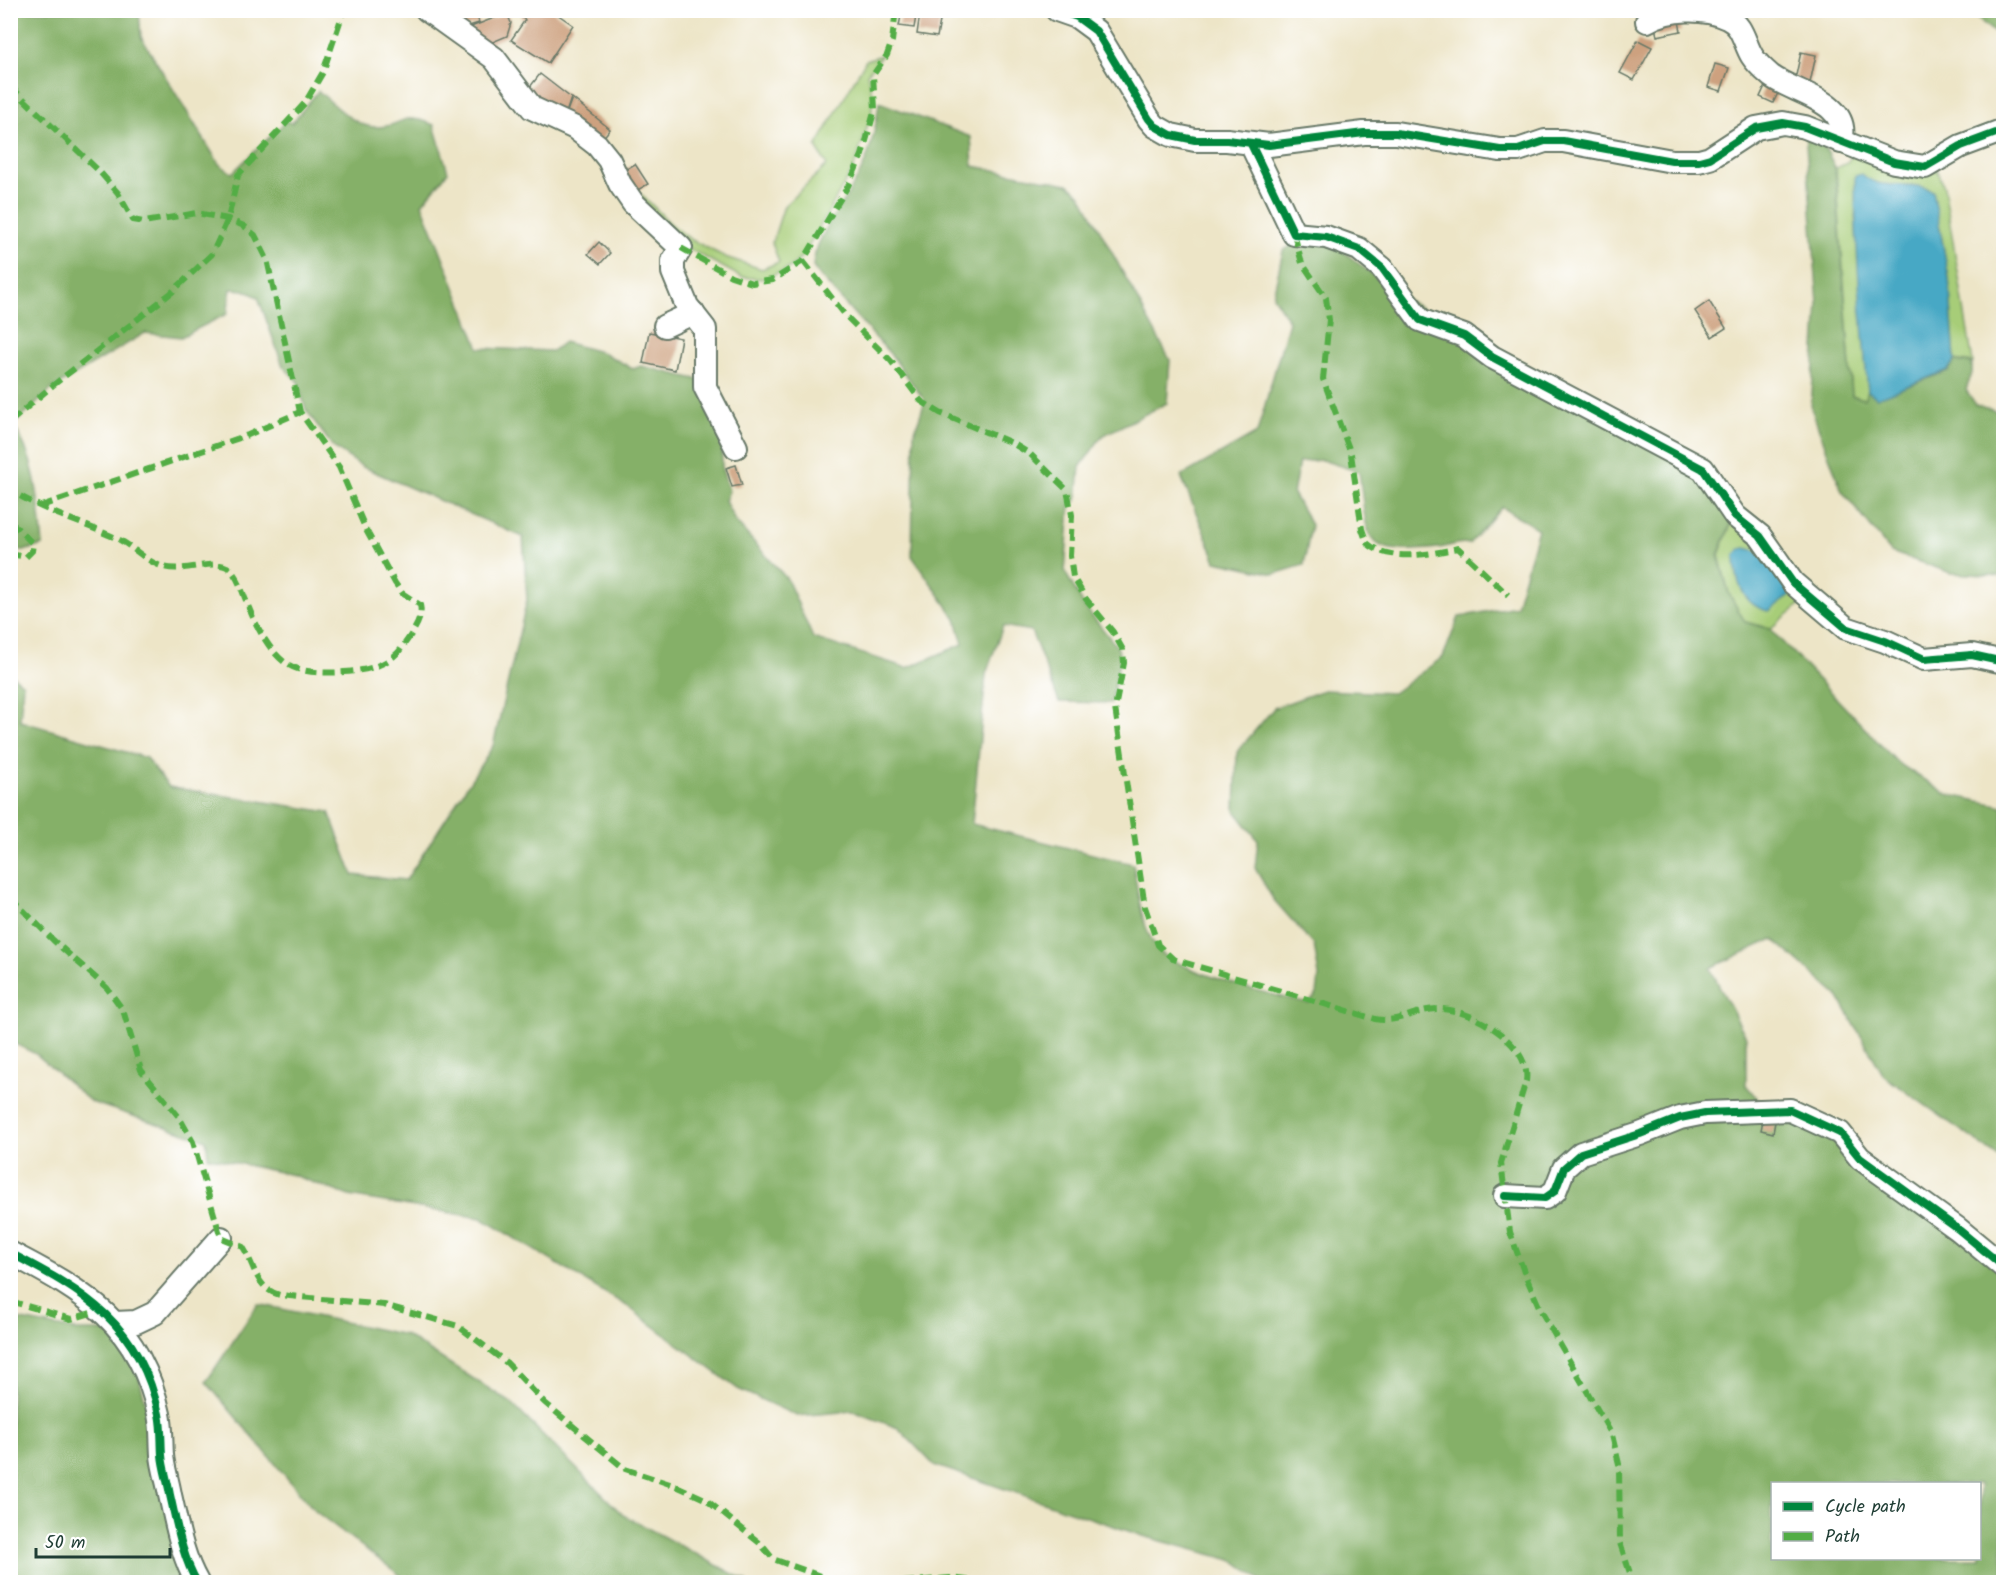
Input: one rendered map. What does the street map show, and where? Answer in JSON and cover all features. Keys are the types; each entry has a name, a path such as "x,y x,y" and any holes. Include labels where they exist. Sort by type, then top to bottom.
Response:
{"street":[{"path":"426,10 494,58 532,108 575,129 597,145 633,203 681,248 673,261 673,272 681,294 705,329 705,387 736,447"},
{"path":"1057,10 1077,17 1096,31 1149,119 1162,131 1184,138 1227,140 1251,144 1285,144 1345,135 1389,132 1500,150 1518,150 1545,141 1563,141 1672,161 1699,161 1710,158 1756,128 1783,123 1805,127 1894,162 1925,167 1961,146 2004,130"},
{"path":"1647,21 1662,13 1689,11 1717,15 1735,22 1752,56 1769,74 1785,86 1822,101 1835,113 1843,125 1841,142"},
{"path":"1251,144 1294,234 1326,237 1359,249 1382,268 1420,320 1464,336 1492,357 1703,469 1734,516 1760,536 1792,583 1834,620 1846,628 1885,641 1924,659 1972,655 2004,662"},
{"path":"665,326 693,313"},
{"path":"1505,1196 1545,1198 1555,1191 1564,1168 1581,1153 1680,1118 1706,1113 1790,1110 1815,1119 1840,1133 1868,1164 1958,1229 2004,1268"},
{"path":"115,1323 136,1322 155,1313 220,1238"},
{"path":"10,1253 66,1282 115,1323 137,1354 153,1387 160,1416 162,1457 173,1506 188,1564 197,1582"}],"green space":[{"path":"11,11 139,11 141,37 219,164 232,173 286,121 292,123 318,91 345,114 368,126 392,125 407,119 434,125 448,172 422,204 479,348 552,351 564,342 604,353 633,369 641,366 700,380 722,434 722,469 729,491 725,501 735,521 787,579 813,638 907,668 963,644 956,619 912,556 914,434 925,401 893,357 813,267 814,256 824,232 864,165 873,139 879,102 971,137 973,166 1068,184 1081,195 1170,360 1167,403 1102,436 1080,467 1077,500 1070,506 1065,572 1085,607 1118,648 1120,658 1111,703 1059,702 1031,631 1003,626 986,674 972,824 1133,864 1146,928 1156,947 1165,956 1182,965 1226,981 1309,1003 1317,994 1319,976 1314,945 1273,899 1255,868 1258,840 1235,811 1237,752 1274,708 1324,690 1393,693 1443,657 1459,617 1516,606 1538,529 1502,507 1469,544 1461,543 1412,550 1380,546 1372,538 1367,528 1359,472 1322,460 1299,462 1293,494 1311,525 1304,565 1274,574 1216,561 1181,476 1257,433 1289,321 1273,296 1283,251 1292,245 1334,244 1397,294 1696,469 1733,519 1718,555 1729,594 1745,622 1770,629 1898,763 1946,794 2003,806 2003,1160 1884,1076 1838,996 1773,939 1710,968 1746,1037 1746,1085 1770,1114 1801,1117 2003,1271 2003,1582 1263,1582 1235,1561 1143,1536 934,1465 898,1428 853,1411 797,1416 738,1389 627,1306 481,1218 349,1196 293,1175 208,1157 206,1140 91,1102 36,1054 11,1042 11,674 23,684 20,721 146,758 169,787 329,812 353,875 406,880 493,746 527,600 523,537 363,467 333,447 306,410 298,382 283,366 258,297 244,290 231,289 227,314 181,337 145,333 53,388 13,425 27,452 36,482 43,545 24,551 11,548"},
{"path":"1969,11 2003,11 2003,40"},
{"path":"882,55 867,74 872,92 872,112 854,167 803,256 789,268 764,279 741,277 682,245 636,200 642,195 690,239 725,257 762,269 779,262 772,243 784,206 827,165 816,147 866,60"},
{"path":"1805,131 1820,142 1835,168 1852,396 1864,399 1868,391 1877,398 1948,371 1955,361 1972,363 1972,373 1966,390 1976,405 2003,413 2003,576 1951,573 1891,552 1842,491 1811,408 1818,304"},
{"path":"1851,156 1936,166 1944,187 1973,363 1955,360 1949,278 1933,191 1918,186 1869,181 1855,215 1868,391 1864,399 1852,395 1836,168 1847,163"},
{"path":"1733,519 1806,600 1771,628 1745,622 1729,593 1719,555"},
{"path":"258,1304 405,1335 510,1402 623,1515 748,1582 409,1582 315,1511 206,1382"},
{"path":"11,1318 80,1331 105,1331 115,1338 138,1373 191,1582 11,1582"}],"water":[{"path":"1862,174 1879,183 1924,187 1933,191 1949,278 1955,360 1948,370 1877,398 1868,391 1859,284 1855,176"},
{"path":"1740,549 1757,551 1790,592 1789,596 1769,611 1752,604 1739,582 1735,555"}],"building":[{"path":"458,10 476,10 479,23 462,28"},
{"path":"525,10 551,10 573,25 548,63 511,40 525,20 521,17"},
{"path":"902,10 917,10 914,28 899,26"},
{"path":"507,13 511,23 507,36 488,44 475,36 471,27"},
{"path":"920,13 941,16 937,37 917,34"},
{"path":"1678,16 1681,31 1657,36 1654,22"},
{"path":"1638,40 1652,47 1634,80 1620,73"},
{"path":"1801,52 1816,55 1810,83 1795,80"},
{"path":"1715,64 1729,68 1721,91 1708,87"},
{"path":"540,74 571,98 565,116 526,92"},
{"path":"1766,84 1779,91 1773,103 1760,97"},
{"path":"572,98 610,129 599,143 565,117"},
{"path":"635,164 648,184 636,191 623,171"},
{"path":"599,242 610,253 600,264 588,254"},
{"path":"1709,301 1726,328 1712,337 1695,311"},
{"path":"649,332 681,338 675,370 643,363"},
{"path":"736,465 742,485 732,487 726,468"},
{"path":"1763,1120 1775,1122 1773,1133 1761,1130"}],"marked path":[{"path":"10,422 52,386 171,293 212,254 228,219 238,175 305,103 323,72 344,10"},
{"path":"681,248 731,276 752,283 773,280 803,261 848,186 862,155 875,109 873,75 887,55 892,41 896,10"},
{"path":"10,86 99,171 118,193 133,220 144,222 197,213 228,219 244,226 255,235 267,259 300,412 339,467 366,530 395,583 402,593 420,605 420,617 401,649 383,663 367,669 344,672 298,669 280,658 265,640 238,581 227,567 214,564 180,568 164,567 151,562 118,539 49,511 10,490"},
{"path":"1294,234 1302,263 1326,298 1329,320 1323,379 1351,454 1362,529 1367,543 1376,549 1398,555 1435,553 1458,548 1508,595"},
{"path":"803,261 846,316 891,361 921,401 940,413 1012,443 1030,454 1067,490 1072,515 1070,556 1073,577 1086,599 1113,632 1123,650 1124,663 1115,708 1145,907 1158,945 1173,959 1375,1019 1392,1020 1422,1011 1451,1010 1466,1015 1496,1031 1519,1054 1525,1067 1526,1081 1501,1163 1510,1232 1541,1311 1612,1435 1619,1464 1620,1543 1633,1582"},
{"path":"41,506 248,435 300,412"},
{"path":"10,521 33,544 32,551 26,557 10,554"},
{"path":"10,897 53,940 107,988 123,1010 141,1070 179,1117 193,1142 221,1238 243,1247 257,1276 266,1288 280,1295 384,1305 458,1326 507,1363 545,1403 625,1469 676,1486 705,1499 761,1544 773,1559 837,1582"},
{"path":"10,1301 71,1319 101,1310"},
{"path":"903,1582 950,1578 982,1582"}],"cycle path":[{"path":"1057,10 1077,17 1096,31 1155,126 1171,135 1195,140 1227,140 1269,145 1364,133 1396,133 1500,150 1518,150 1545,141 1563,141 1672,161 1699,161 1710,158 1756,128 1783,123 1805,127 1894,162 1925,167 1961,146 2004,130"},
{"path":"1251,144 1294,234 1326,237 1359,249 1382,268 1420,320 1464,336 1492,357 1703,469 1735,516 1760,536 1793,583 1846,628 1885,641 1924,659 1972,655 2004,662"},
{"path":"1505,1196 1545,1198 1555,1191 1564,1168 1581,1153 1680,1118 1705,1113 1790,1110 1840,1133 1860,1158 1958,1229 2004,1267"},
{"path":"10,1253 63,1282 86,1298 124,1334 138,1357 150,1383 159,1414 163,1460 175,1518 184,1551 197,1582"}]}
